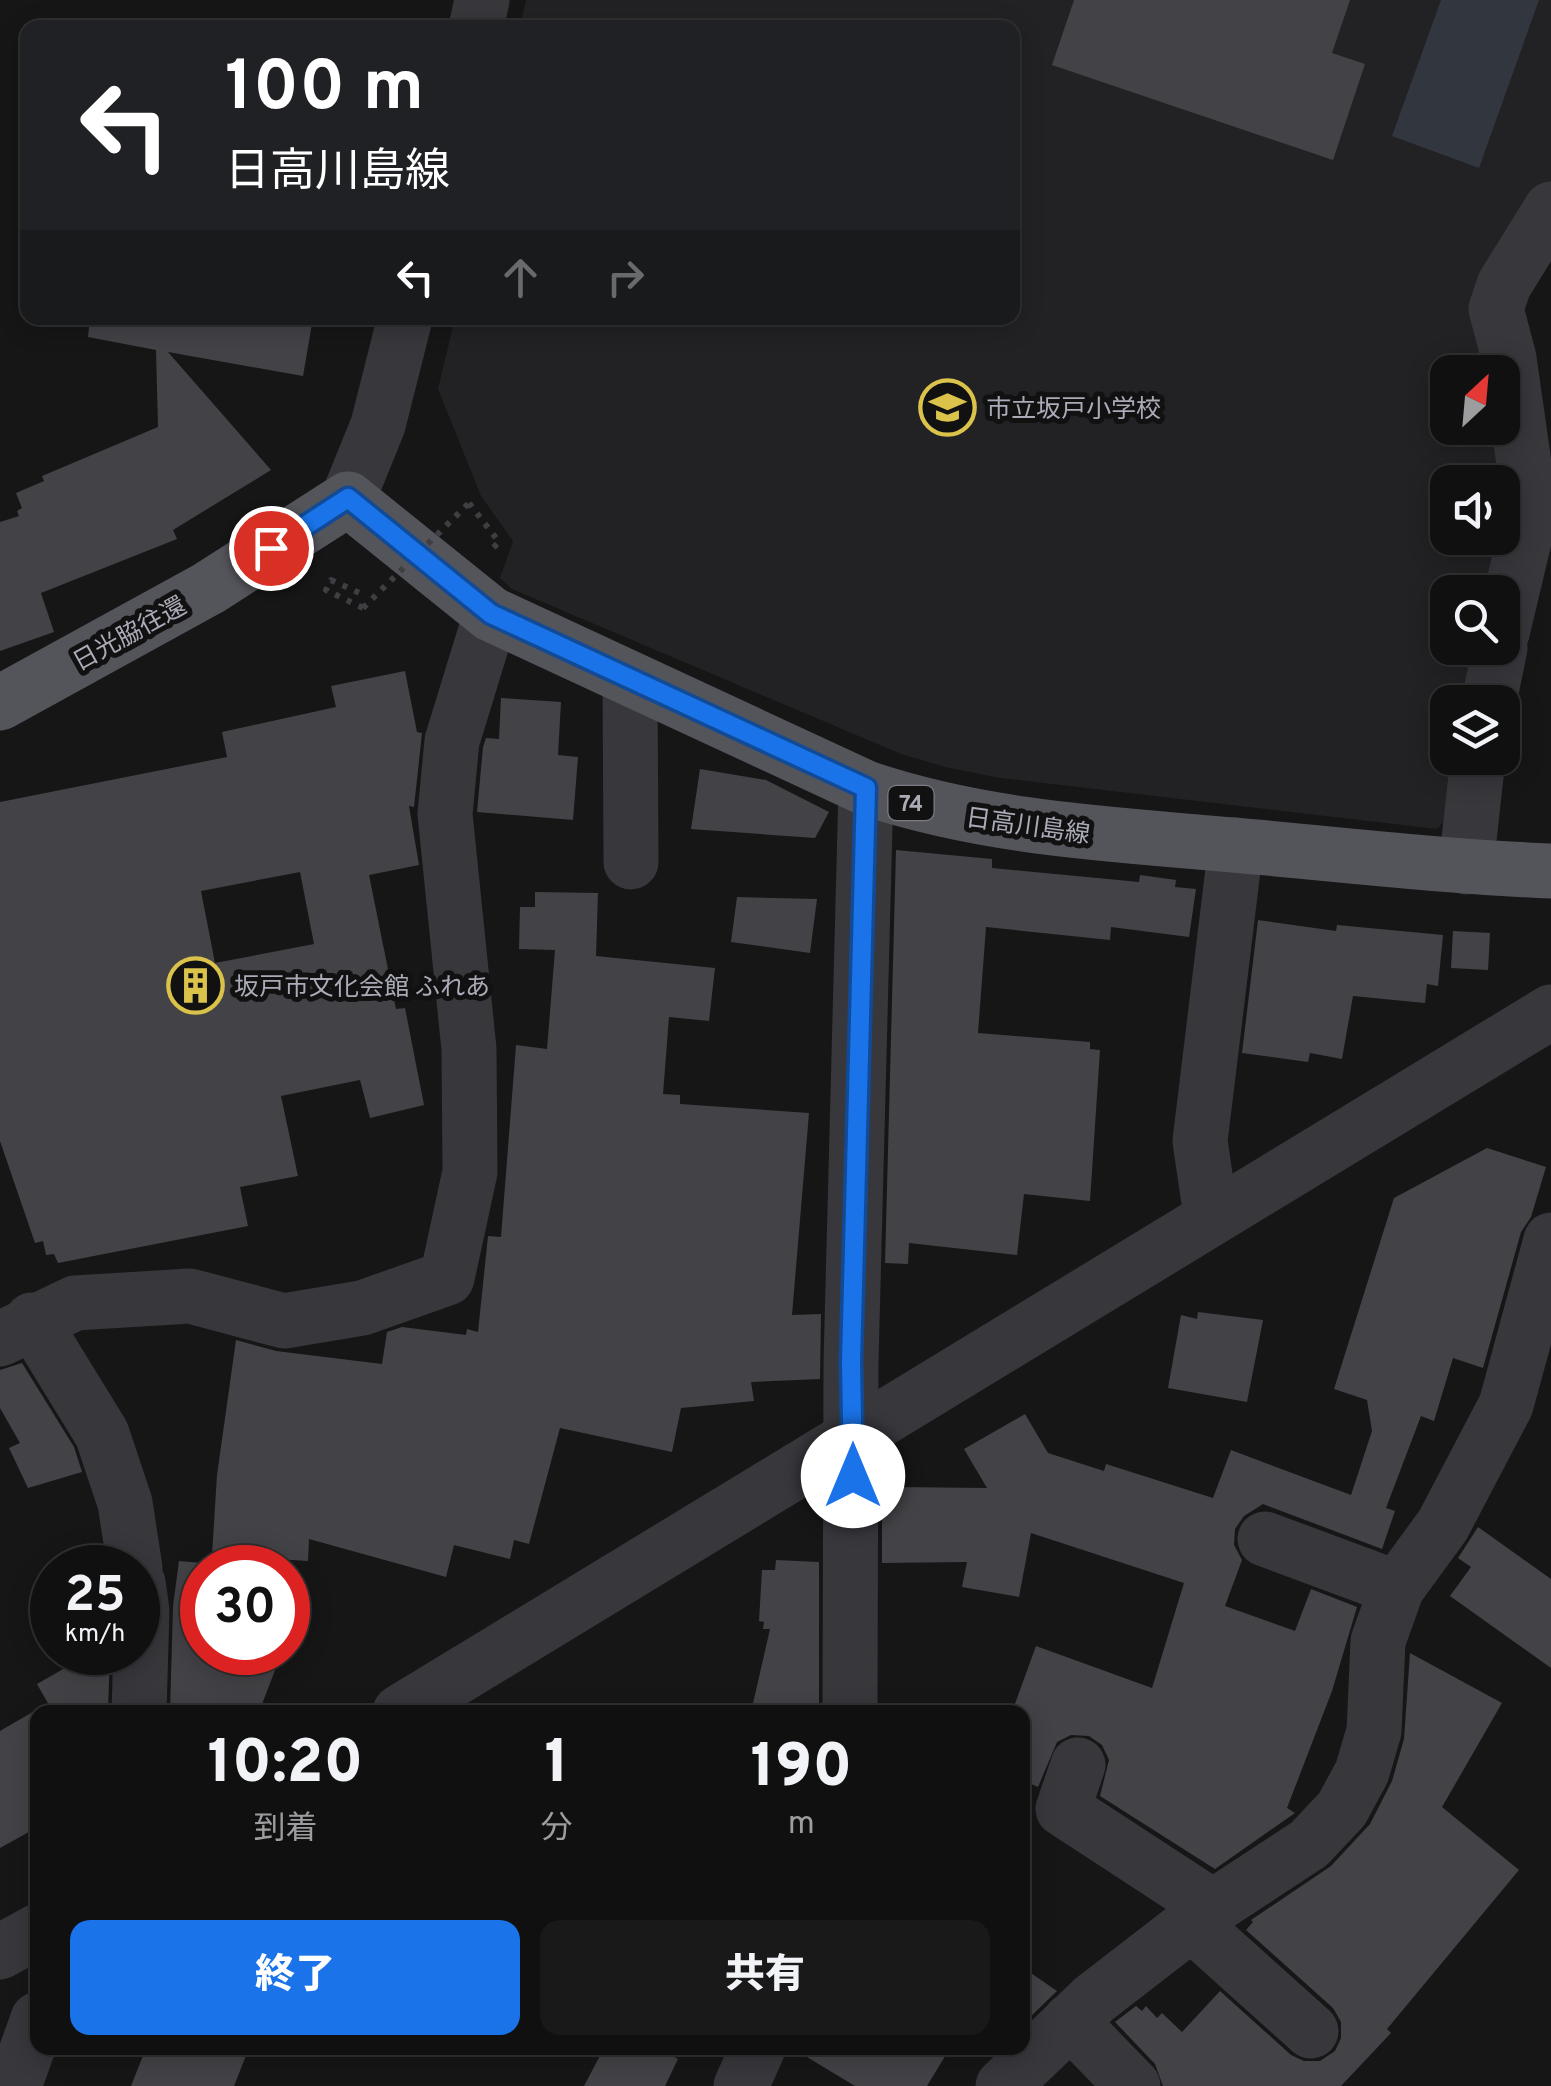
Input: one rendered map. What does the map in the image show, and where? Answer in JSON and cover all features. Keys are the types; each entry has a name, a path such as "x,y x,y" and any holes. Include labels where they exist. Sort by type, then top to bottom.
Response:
{"main road":[{"name":"日高川島線","path":"348,498 491,614 866,788 973,820 1466,868 1551,872"},
{"name":"日光脇往還","path":"0,703 209,588 348,498"}],"street":[{"path":"1515,575 1529,509 1508,358 1496,310 1504,285 1551,209"},
{"path":"348,498 378,425 403,325"},
{"path":"131,1545 125,1504 102,1434 16,1330 75,1303 190,1296 284,1321 362,1308 447,1278 470,1172 469,1049 445,814 452,741 491,614"},
{"path":"630,680 631,862"},
{"path":"1466,868 1476,775"},
{"path":"850,1705 851,1362 866,788"},
{"path":"1211,1216 1200,1141 1236,845"},
{"path":"412,1705 1551,1012"},
{"path":"1004,2086 1070,2022 1203,1916 1309,1844 1342,1810 1362,1772 1374,1730 1378,1641 1397,1588 1443,1525 1506,1405 1551,1240"},
{"path":"1265,1539 1397,1588"},
{"path":"139,1705 140,1675"},
{"path":"1078,1765 1063,1809 1203,1916 1311,2032"},
{"path":"0,1952 30,1935"},
{"path":"1070,2022 1133,2086"},
{"path":"14,2086 30,2041"},
{"path":"741,2086 755,2055"}],"path":[{"path":"364,595 331,580 326,590 363,608 470,503 499,542 490,550 478,536"}],"shaded area":[{"name":"市立坂戸小学校","path":"526,0 1551,0 1551,183 1496,355 1430,355 1430,445 1503,445 1506,465 1430,465 1430,555 1503,555 1499,575 1430,575 1430,665 1480,665 1475,685 1430,685 1430,775 1457,775 1449,815 1437,829 1000,778 901,754 512,589 500,578 513,541 481,496 438,389 453,325 1020,325 1020,20 522,20"},
{"path":"1441,0 1539,0 1479,168 1392,136"}],"building":[{"path":"1074,0 1350,0 1332,53 1365,64 1333,160 1052,65"},
{"path":"89,325 312,325 303,376 168,352 271,470 173,530 177,539 41,593 54,632 0,651 0,522 19,516 17,511 22,508 16,493 44,481 42,476 158,427 156,350 88,337"},
{"name":"坂戸市文化会館 ふれあ","path":"405,671 417,732 422,733 414,807 409,806 419,865 369,875 396,1009 405,1008 424,1105 370,1118 360,1080 281,1096 298,1176 240,1187 248,1226 58,1263 54,1254 46,1255 43,1241 35,1243 0,1141 0,802 227,757 222,732 336,707 331,686","holes":["300,872 314,944 215,963 201,891"]},
{"path":"501,698 561,702 558,755 578,757 573,820 477,812 483,747 486,738 499,739"},
{"path":"700,769 766,780 829,812 815,838 691,829"},
{"path":"896,850 992,859 992,868 1139,882 1140,875 1176,880 1175,887 1196,889 1189,937 1111,927 1110,940 986,927 978,1033 1090,1042 1090,1049 1100,1050 1090,1201 1024,1194 1017,1255 909,1243 908,1264 885,1263"},
{"path":"535,892 598,893 596,956 715,968 709,1021 669,1017 663,1094 680,1095 680,1104 809,1113 792,1315 821,1314 820,1379 751,1382 754,1401 681,1408 672,1452 560,1428 529,1544 514,1540 510,1559 454,1545 446,1577 309,1539 309,1545 213,1545 217,1475 236,1340 276,1351 382,1364 387,1332 402,1327 466,1335 467,1329 478,1332 488,1236 501,1237 516,1045 547,1049 555,950 519,949 520,907 535,907"},
{"path":"737,897 817,899 810,953 731,942"},
{"path":"1258,920 1336,931 1337,925 1443,935 1438,986 1427,984 1425,1003 1353,996 1342,1059 1310,1053 1308,1062 1242,1053"},
{"path":"1453,931 1490,933 1488,970 1451,968"},
{"path":"1487,1148 1546,1167 1531,1217 1521,1232 1483,1368 1453,1358 1434,1421 1421,1416 1386,1508 1395,1511 1382,1549 1263,1504 1244,1516 1235,1529 1234,1545 1242,1560 1225,1606 1295,1631 1311,1589 1357,1607 1332,1691 1287,1808 1295,1813 1215,1869 1100,1796 1109,1760 1102,1745 1089,1736 1071,1735 1057,1742 1038,1787 1030,1784 1030,1705 1015,1705 1036,1646 1152,1688 1184,1583 1031,1533 1019,1597 962,1587 967,1562 882,1563 882,1495 895,1487 987,1488 964,1449 1025,1414 1048,1453 1104,1471 1106,1464 1213,1498 1231,1450 1351,1495 1372,1431 1367,1400 1334,1389 1394,1198"},
{"path":"1198,1312 1263,1320 1247,1402 1168,1388 1181,1315 1197,1319"},
{"path":"22,1363 74,1447 82,1472 28,1488 9,1448 20,1443 0,1408 0,1370"},
{"path":"1478,1527 1551,1579 1551,1668 1450,1596 1471,1567 1458,1558"},
{"path":"776,1560 819,1562 819,1705 753,1705 770,1629 763,1629 764,1622 759,1621 762,1570 775,1570"},
{"path":"179,1561 180,1675 273,1675 262,1705 170,1705 173,1606"},
{"path":"1410,1653 1502,1703 1442,1807 1519,1870 1387,2029 1391,2033 1341,2086 1163,2086 1155,2064 1115,2022 1136,2006 1142,2011 1146,2006 1157,2018 1162,2013 1182,2032 1220,1991 1291,2055 1304,2061 1320,2061 1335,2051 1341,2038 1341,2022 1333,2008 1246,1930 1251,1920 1331,1866 1370,1824 1392,1781 1404,1739"},
{"path":"53,1675 109,1675 108,1705 49,1705 37,1684"},
{"path":"30,1714 30,1831 0,1848 0,1731"},
{"path":"1030,1972 1057,1991 1030,2017"},
{"path":"143,2055 246,2055 234,2086 131,2086"},
{"path":"600,2055 670,2055 678,2059 665,2086 584,2086"},
{"path":"804,2055 946,2055 927,2086 855,2086"}],"place":[{"name":"市立坂戸小学校","path":"947,408"},
{"name":"坂戸市文化会館 ふれあ","path":"195,986"}],"route":[{"path":"271,548 348,498 427,566 491,614 866,788 851,1362 853,1476"}]}
